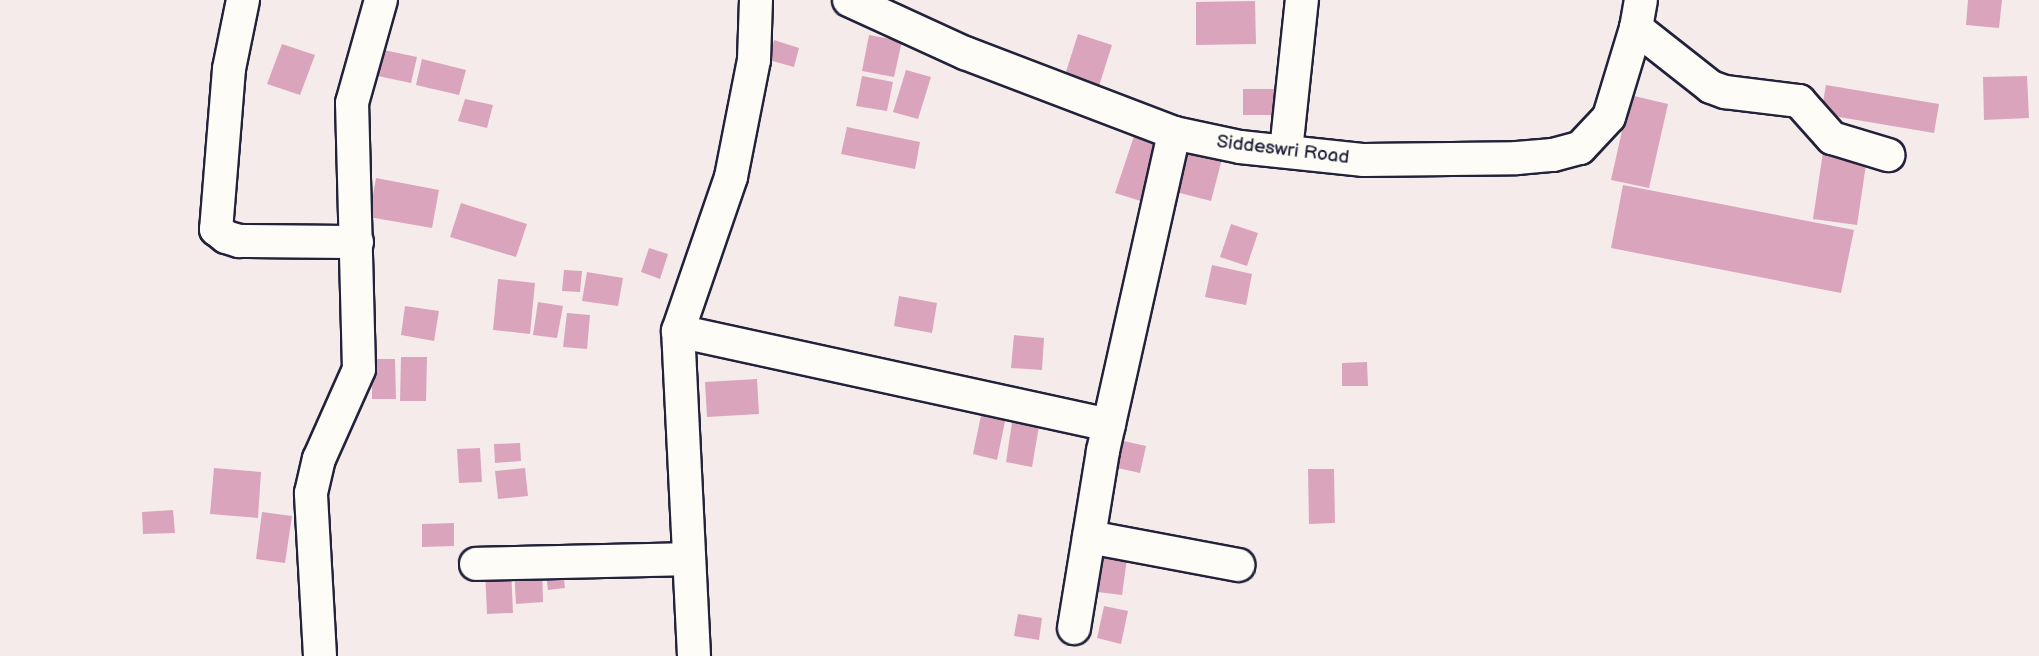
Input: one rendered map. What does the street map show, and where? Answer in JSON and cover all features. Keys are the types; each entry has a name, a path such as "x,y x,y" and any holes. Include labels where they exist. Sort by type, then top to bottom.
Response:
{"street":[{"path":"243,0 229,69 216,229 226,237 239,241 357,242"},
{"path":"320,656 311,493 319,459 359,369 352,103 381,0"},
{"path":"694,656 678,331 731,177 754,60 755,0"},
{"name":"Siddeswri Road","path":"849,0 965,53 1174,133 1240,147 1364,160 1517,158 1553,155 1580,148 1609,117 1639,14"},
{"path":"1286,151 1302,0"},
{"path":"1639,14 1711,87 1725,92 1799,101 1832,138 1888,155"},
{"path":"1074,628 1109,425 1174,133"},
{"path":"678,331 1109,425"},
{"path":"1089,537 1238,565"},
{"path":"476,564 689,559"}],"building":[{"path":"1968,0 2002,0 1999,28 1966,25"},
{"path":"1255,1 1256,44 1196,45 1196,2"},
{"path":"1078,34 1112,45 1099,86 1065,75"},
{"path":"869,35 902,41 894,77 862,71"},
{"path":"774,40 799,48 794,67 769,60"},
{"path":"282,44 315,55 300,95 267,84"},
{"path":"379,49 417,57 411,83 373,75"},
{"path":"422,59 466,70 459,95 416,85"},
{"path":"906,70 931,77 918,119 893,112"},
{"path":"862,76 893,82 887,111 856,106"},
{"path":"2027,76 2029,118 1984,120 1983,77"},
{"path":"1826,85 1939,104 1934,133 1821,114"},
{"path":"1243,89 1275,89 1276,115 1243,115"},
{"path":"1630,95 1668,104 1649,188 1611,180"},
{"path":"465,99 493,105 487,128 458,121"},
{"path":"847,127 920,142 915,169 841,154"},
{"path":"1134,136 1162,145 1144,202 1115,193"},
{"path":"1186,151 1222,159 1211,201 1176,192"},
{"path":"1823,152 1867,158 1857,225 1813,219"},
{"path":"376,178 439,190 432,228 369,217"},
{"path":"1623,185 1854,230 1841,293 1611,248"},
{"path":"461,203 527,224 516,257 450,237"},
{"path":"1231,224 1258,233 1247,266 1220,257"},
{"path":"649,248 668,254 660,279 641,272"},
{"path":"1212,265 1252,274 1246,305 1205,297"},
{"path":"564,270 582,271 580,292 562,291"},
{"path":"587,272 623,278 618,306 582,301"},
{"path":"498,279 535,283 530,334 493,330"},
{"path":"899,296 937,303 932,333 894,326"},
{"path":"538,302 563,306 557,338 533,335"},
{"path":"405,306 439,311 434,341 401,335"},
{"path":"567,313 590,315 587,349 563,347"},
{"path":"1014,335 1044,338 1042,370 1011,368"},
{"path":"401,357 427,357 426,401 400,401"},
{"path":"372,359 395,359 396,399 372,399"},
{"path":"1367,362 1368,386 1342,386 1342,363"},
{"path":"757,379 759,414 707,417 705,382"},
{"path":"983,406 1007,412 997,460 973,454"},
{"path":"1013,416 1040,420 1032,467 1006,462"},
{"path":"1110,438 1146,446 1140,473 1104,465"},
{"path":"520,443 521,461 495,463 494,444"},
{"path":"480,448 482,482 459,483 457,449"},
{"path":"214,468 261,472 258,518 210,514"},
{"path":"525,468 528,496 498,499 495,471"},
{"path":"1308,469 1334,469 1335,523 1309,524"},
{"path":"173,510 175,533 143,534 142,512"},
{"path":"262,512 292,516 285,563 256,559"},
{"path":"454,523 454,546 422,547 422,524"},
{"path":"1095,547 1128,551 1122,595 1089,591"},
{"path":"562,564 565,588 548,590 545,566"},
{"path":"542,567 543,602 516,604 514,568"},
{"path":"511,568 513,613 487,614 485,569"},
{"path":"1104,606 1128,611 1121,644 1097,638"},
{"path":"1018,614 1042,618 1039,640 1014,636"}]}
